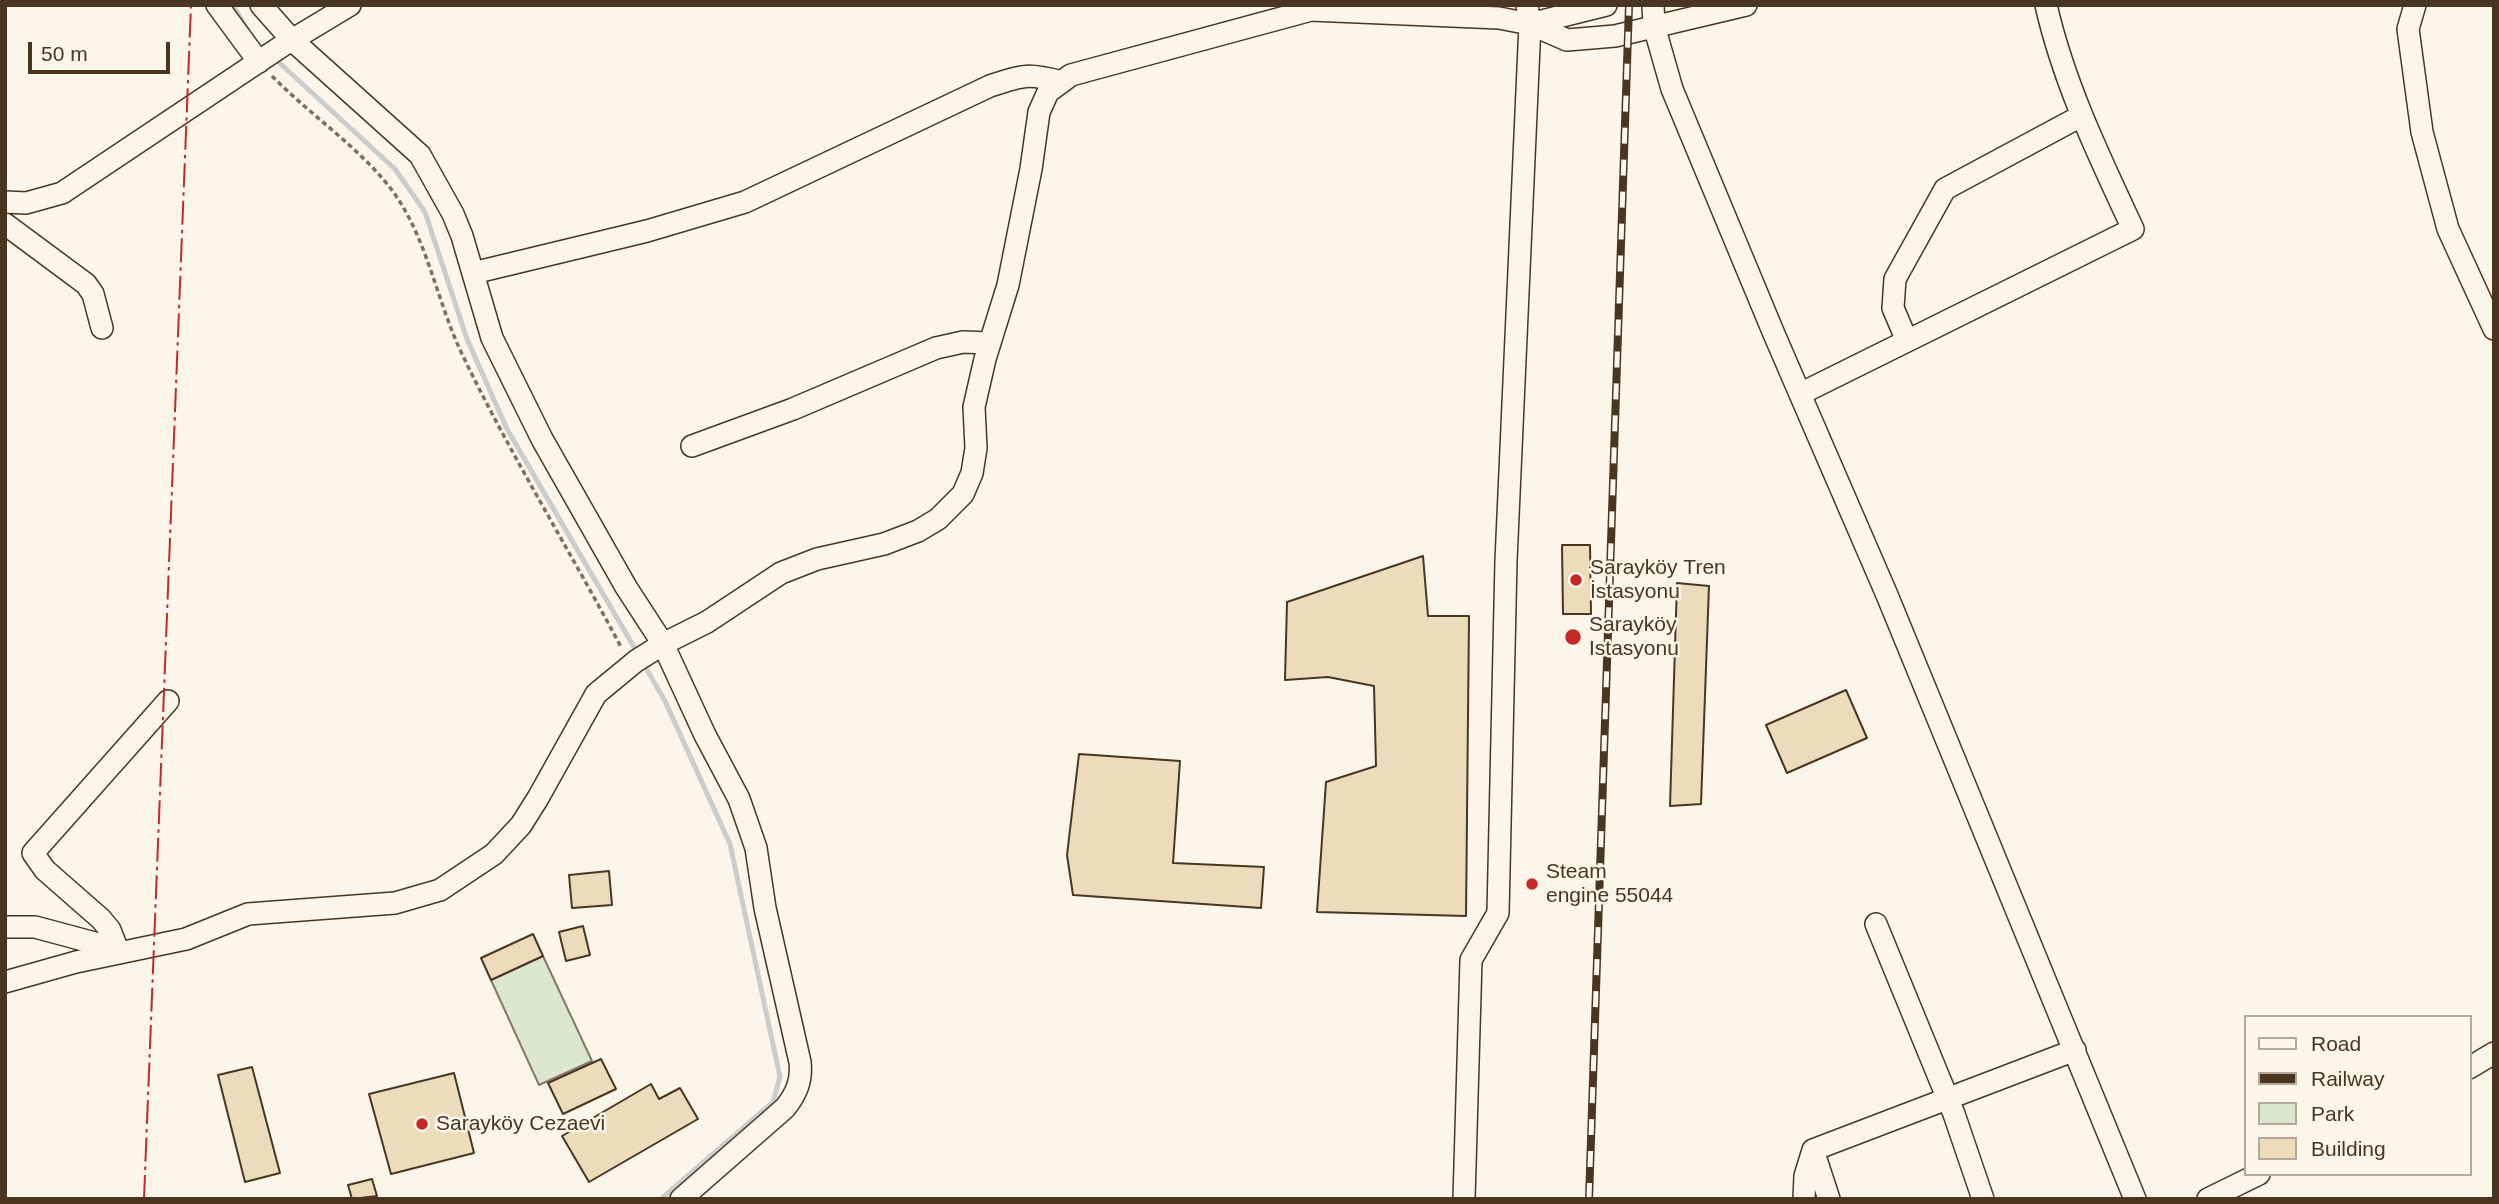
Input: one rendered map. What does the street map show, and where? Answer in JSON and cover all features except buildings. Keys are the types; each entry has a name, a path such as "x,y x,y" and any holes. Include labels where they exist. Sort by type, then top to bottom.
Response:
{"street":[{"path":"217,5 260,61"},
{"path":"261,5 287,43 420,155 453,214 492,338 542,439 659,646 739,799 756,848 765,908 801,1071 797,1088 785,1108 681,1199"},
{"path":"5,202 26,203 62,193 287,43 350,5"},
{"path":"5,982 118,951 186,939 248,914 395,903 440,890 494,854 521,825 596,694 633,663 706,622 781,573 817,559 884,544 918,531 938,519 963,494 972,473 976,448 974,407 1008,285 1031,169 1039,112 1048,92 1071,75 1270,13 1311,10 1499,18 1606,5"},
{"path":"1529,14 1567,40 1615,36 1653,16 1746,5"},
{"path":"1800,394 2133,229 2081,116 2054,43 2046,5"},
{"path":"2415,5 2408,29 2422,132 2448,229 2494,329"},
{"path":"1464,1199 1471,960 1498,913 1506,561 1529,14"},
{"path":"1653,16 1672,89 1887,595 2135,1199"},
{"path":"473,273 646,231 745,202 990,86 1033,75 1062,82"},
{"path":"1907,341 1894,308 1895,279 1945,189 2081,116"},
{"path":"5,224 86,284 93,294 102,328"},
{"path":"692,446 793,409 936,348 962,342 990,343"},
{"path":"118,951 110,930 101,919 45,870 33,853 167,701"},
{"path":"1876,924 1948,1098 1983,1199"},
{"path":"5,927 35,927 118,951"},
{"path":"1813,1150 2075,1050"},
{"path":"2471,1067 2494,1053"},
{"path":"1804,1199 1805,1176 1813,1150"},
{"path":"1813,1150 1829,1199"},
{"path":"2208,1199 2255,1176"}],"path":[{"path":"260,61 296,101 382,177 405,209 460,352 519,466 633,663"}],"green space":[{"path":"543,956 592,1061 539,1085 491,980"}],"waterway":[{"path":"233,5 247,29"},
{"path":"273,57 395,169 425,212 467,339 507,429 638,654"},
{"path":"643,663 665,701 730,844 780,1077 773,1102 661,1199"}],"railway":[{"path":"1589,1199 1629,5"}],"power":[{"path":"144,1199 191,5"}],"place":[{"name":"Sarayköy Tren İstasyonu","path":"1576,580"},
{"name":"Sarayköy Istasyonu","path":"1573,637"},
{"name":"Steam engine 55044","path":"1532,884"},
{"name":"Sarayköy Cezaevi","path":"422,1124"}]}
